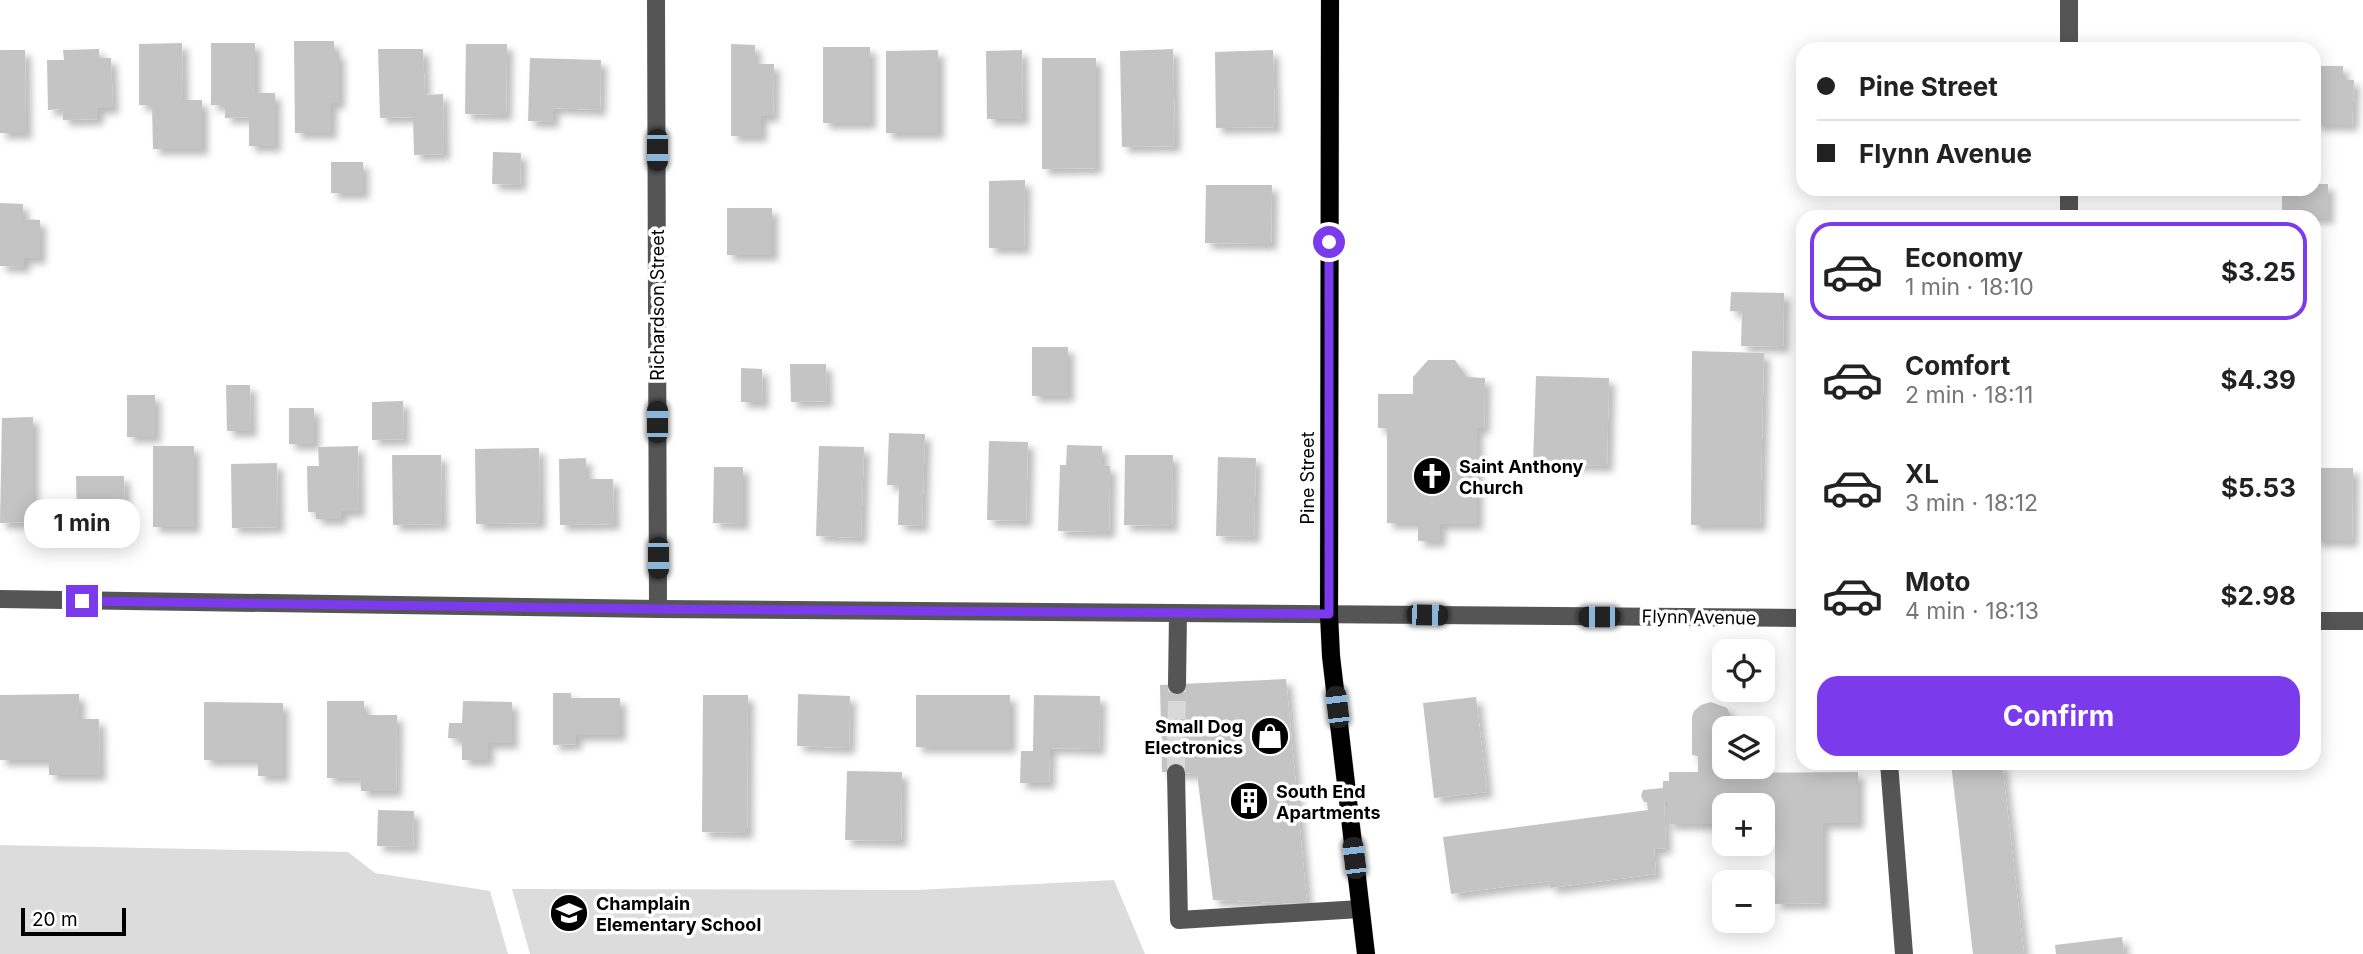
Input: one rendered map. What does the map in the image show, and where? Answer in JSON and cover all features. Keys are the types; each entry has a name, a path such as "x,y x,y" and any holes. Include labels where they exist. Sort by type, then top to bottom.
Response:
{"main road":[{"name":"Pine Street","path":"1330,0 1329,614 1331,656 1366,954"}],"street":[{"name":"Richardson Street","path":"656,0 658,609"},
{"path":"2069,0 2069,42"},
{"name":"Flynn Avenue","path":"0,600 658,609 1796,618"},
{"path":"1177,685 1178,613"},
{"path":"2321,621 2363,621"},
{"path":"1890,770 1903,954"},
{"path":"1176,773 1179,920 1360,909"}],"shaded area":[{"path":"0,845 348,852 375,873 490,891 508,954 0,954"},
{"path":"1114,880 1145,954 530,954 512,889 917,890"}],"building":[{"path":"294,41 334,41 334,53 339,53 339,103 331,103 331,133 295,133"},
{"path":"182,43 183,100 202,100 202,149 153,149 152,105 139,105 139,44"},
{"path":"211,43 255,43 255,93 275,93 275,146 249,146 249,117 225,118 225,105 211,105"},
{"path":"466,44 507,44 506,115 465,114"},
{"path":"731,44 755,45 755,64 774,64 773,116 761,116 761,136 731,136"},
{"path":"823,47 870,47 870,123 823,123"},
{"path":"99,49 99,58 111,58 113,108 98,108 98,119 63,120 62,109 48,110 47,60 64,60 63,50"},
{"path":"378,49 423,49 425,95 443,94 444,154 414,155 413,117 380,118"},
{"path":"1173,49 1175,146 1122,147 1120,51"},
{"path":"0,50 25,50 26,133 0,133"},
{"path":"938,50 938,133 886,133 886,51"},
{"path":"1022,50 1023,119 987,119 986,51"},
{"path":"1273,50 1275,127 1216,128 1215,52"},
{"path":"530,58 601,60 600,110 553,108 553,122 528,121"},
{"path":"1042,58 1096,58 1096,168 1042,169"},
{"path":"2321,66 2343,66 2343,80 2354,80 2352,125 2321,125"},
{"path":"493,152 521,153 520,185 492,184"},
{"path":"331,162 363,162 363,193 331,193"},
{"path":"1025,180 1024,248 989,248 989,181"},
{"path":"2321,184 2328,184 2328,218 2321,218 2321,210 2282,210 2282,196 2321,196"},
{"path":"1206,185 1272,185 1271,244 1205,243"},
{"path":"0,203 23,204 23,219 40,220 40,258 24,258 24,267 0,266"},
{"path":"727,208 772,208 772,255 727,255"},
{"path":"1731,292 1784,293 1783,347 1741,346 1742,312 1730,311"},
{"path":"1032,347 1068,347 1068,396 1032,396"},
{"path":"1692,351 1764,353 1760,525 1691,525"},
{"name":"Saint Anthony Church","path":"1428,360 1455,360 1467,377 1485,378 1484,428 1477,428 1477,524 1440,524 1440,541 1418,541 1418,523 1387,523 1387,428 1378,428 1378,394 1413,394 1413,377"},
{"path":"790,364 826,364 827,401 791,402"},
{"path":"741,368 762,369 763,402 741,402"},
{"path":"1536,376 1609,378 1607,466 1533,464"},
{"path":"226,385 250,385 251,431 227,431"},
{"path":"127,395 155,395 155,437 127,437"},
{"path":"403,401 404,439 372,440 372,402"},
{"path":"289,408 314,408 314,444 289,444"},
{"path":"33,417 33,522 0,523 2,418"},
{"path":"889,433 925,434 922,526 898,525 899,485 887,485"},
{"path":"989,441 1028,442 1026,521 987,520"},
{"path":"1067,445 1102,446 1102,466 1110,466 1109,532 1058,531 1060,465 1066,465"},
{"path":"153,446 194,446 194,527 153,527"},
{"path":"358,446 359,511 341,511 341,519 316,519 316,512 308,512 307,466 319,466 318,447"},
{"path":"819,446 864,447 861,538 816,536"},
{"path":"539,448 540,523 476,524 475,449"},
{"path":"392,455 441,455 442,524 393,525"},
{"path":"1125,455 1173,455 1172,526 1124,525"},
{"path":"1218,457 1256,458 1254,537 1216,536"},
{"path":"586,458 586,479 613,479 614,524 560,525 559,459"},
{"path":"277,463 278,527 232,528 231,464"},
{"path":"714,467 743,467 743,524 713,523"},
{"path":"2321,468 2353,468 2352,541 2321,541"},
{"path":"76,476 124,476 125,519 77,520"},
{"name":"South End Apartments","path":"1286,679 1307,904 1213,900 1197,774 1162,772 1160,685"},
{"path":"553,693 571,693 571,698 620,698 620,735 576,735 576,744 553,745"},
{"path":"79,694 79,719 99,719 100,775 49,775 49,760 0,760 0,695"},
{"path":"798,694 850,696 849,748 797,746"},
{"path":"703,695 748,695 747,833 702,832"},
{"path":"916,695 1010,695 1010,747 916,747"},
{"path":"1034,695 1100,696 1099,749 1050,748 1049,783 1020,783 1021,751 1033,751"},
{"path":"1476,697 1487,792 1434,798 1423,703"},
{"path":"327,701 364,701 364,715 397,715 396,791 361,791 360,778 327,778"},
{"path":"463,701 512,702 512,743 488,743 488,760 462,760 462,739 448,738 449,723 462,723"},
{"path":"204,702 283,703 283,776 258,776 258,760 204,760"},
{"path":"1711,702 1727,708 1731,716 1712,716 1712,779 1775,779 1775,773 1858,772 1858,823 1823,823 1823,903 1775,904 1775,793 1712,793 1712,824 1668,824 1668,802 1664,802 1666,848 1654,849 1656,874 1550,888 1550,881 1451,894 1443,837 1648,810 1647,802 1644,802 1641,796 1643,790 1663,788 1663,781 1669,781 1669,772 1698,772 1698,756 1692,755 1692,717 1701,705"},
{"path":"1952,770 2003,770 2024,954 1973,954"},
{"path":"847,771 902,772 901,841 845,840"},
{"path":"378,810 414,811 413,847 377,846"},
{"path":"2122,937 2124,954 2056,954 2055,945"}],"tunnel":[{"path":"1176,773 1177,685"}],"place":[{"name":"Saint Anthony Church","path":"1432,476"},
{"name":"Small Dog Electronics","path":"1270,736"},
{"name":"South End Apartments","path":"1249,801"},
{"name":"Champlain Elementary School","path":"569,913"}],"route":[{"path":"82,601 1329,614 1329,242"}]}
